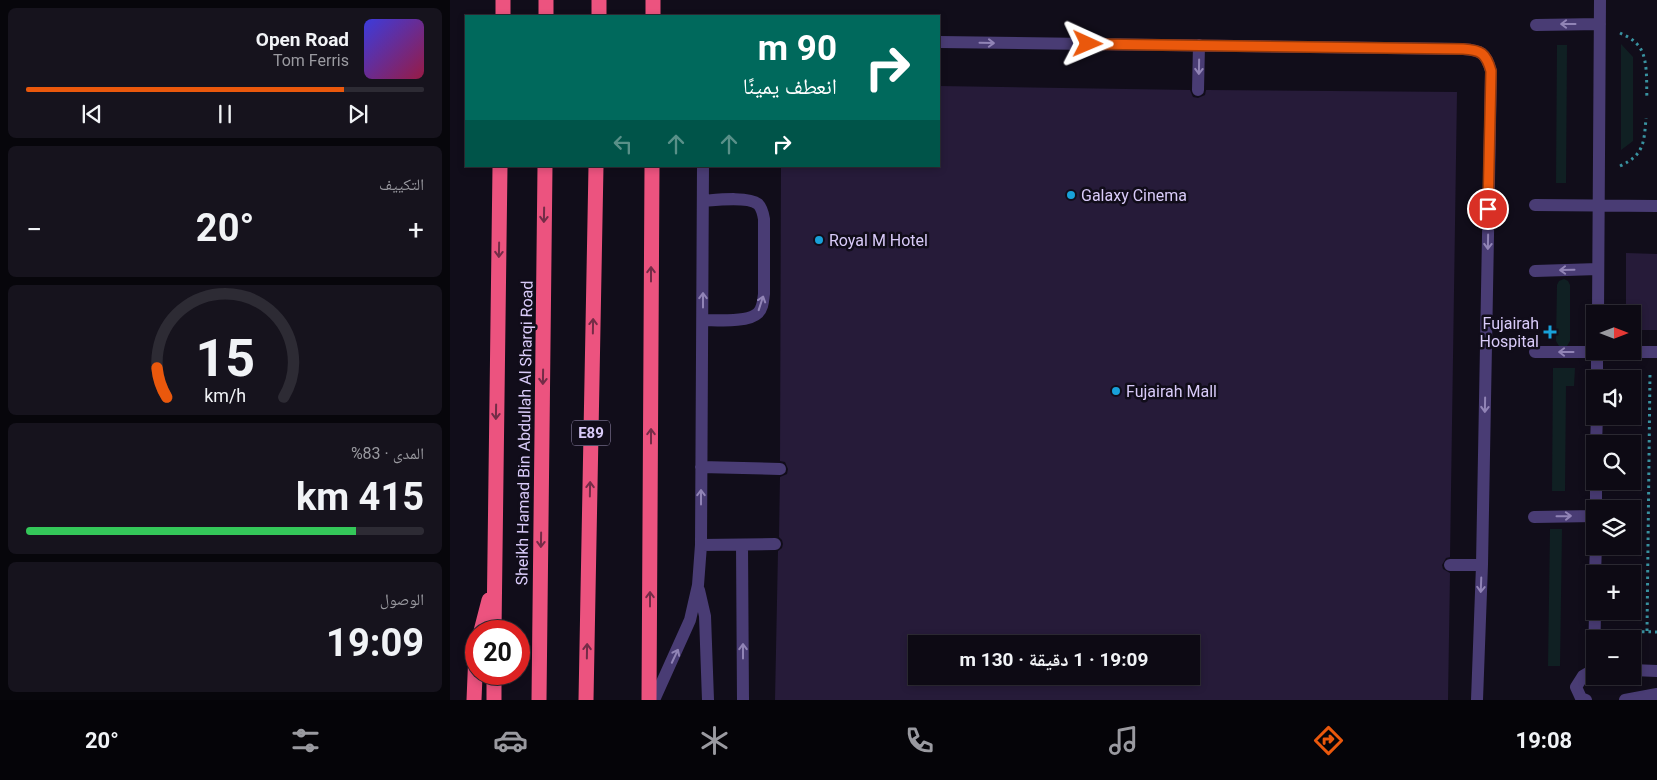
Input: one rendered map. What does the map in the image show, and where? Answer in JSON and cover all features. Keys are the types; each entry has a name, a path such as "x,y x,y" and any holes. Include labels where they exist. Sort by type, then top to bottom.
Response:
{"highway":[{"path":"503,0 503,15"},
{"path":"546,0 546,15"},
{"path":"599,0 599,15"},
{"path":"653,0 653,15"},
{"path":"494,620 500,167"},
{"name":"Sheikh Hamad Bin Abdullah Al Sharqi Road","path":"539,700 545,167"},
{"name":"E89","path":"586,700 596,167"},
{"path":"649,700 652,167"},
{"path":"484,620 494,587"},
{"path":"474,700 475,685"},
{"path":"494,685 494,700"}],"lane":[{"path":"1598,305 1600,0"},
{"path":"1536,25 1600,24"},
{"path":"940,42 1463,49 1482,53 1488,59 1491,71 1482,565 1477,700"},
{"path":"1198,90 1199,45"},
{"path":"654,700 690,620 698,585 701,544 703,167"},
{"path":"703,201 751,201 757,203 763,210 764,218 763,305 751,317 703,320"},
{"path":"1536,205 1657,206"},
{"path":"1535,270 1598,269"},
{"path":"1535,352 1586,352"},
{"path":"1641,352 1654,352"},
{"path":"701,467 780,469"},
{"path":"1534,517 1586,516"},
{"path":"701,544 775,544"},
{"path":"742,544 743,700"},
{"path":"1450,565 1482,565"},
{"path":"698,585 704,616 708,700"},
{"path":"1641,670 1657,671"},
{"path":"1586,674 1582,676 1576,687 1581,698 1586,700"},
{"path":"1624,700 1657,694"}],"path":[{"path":"1600,24 1629,37 1642,50 1645,63 1647,98"},
{"path":"1599,176 1631,161 1640,153 1643,145 1646,118"},
{"path":"1647,631 1654,352"},
{"path":"1641,631 1657,632"}],"shaded area":[{"path":"1621,44 1633,57 1633,141 1621,150"},
{"path":"1557,45 1567,45 1566,183 1556,183"},
{"path":"1564,279 1570,285 1570,341 1567,346 1563,347 1559,346 1556,341 1557,285 1559,281"},
{"path":"1553,368 1575,368 1574,386 1566,386 1565,491 1552,491"},
{"path":"1550,529 1562,529 1560,666 1548,666"}],"building":[{"name":"Fujairah Mall","path":"940,86 1190,90 1193,97 1198,98 1205,95 1206,90 1457,92 1450,557 1446,558 1442,565 1443,569 1450,573 1448,700 775,700 778,551 782,548 783,544 779,537 780,477 787,474 788,469 785,462 780,461 781,167 940,167"},
{"path":"1626,253 1657,254 1657,330 1641,330 1641,305 1626,305"}],"place":[{"name":"Galaxy Cinema","path":"1071,195"},
{"name":"Royal M Hotel","path":"819,240"},
{"name":"Fujairah Hospital","path":"1550,332"},
{"name":"Fujairah Mall","path":"1116,391"}],"route":[{"path":"1088,44 1463,49 1482,53 1488,59 1491,71 1488,209"}]}
